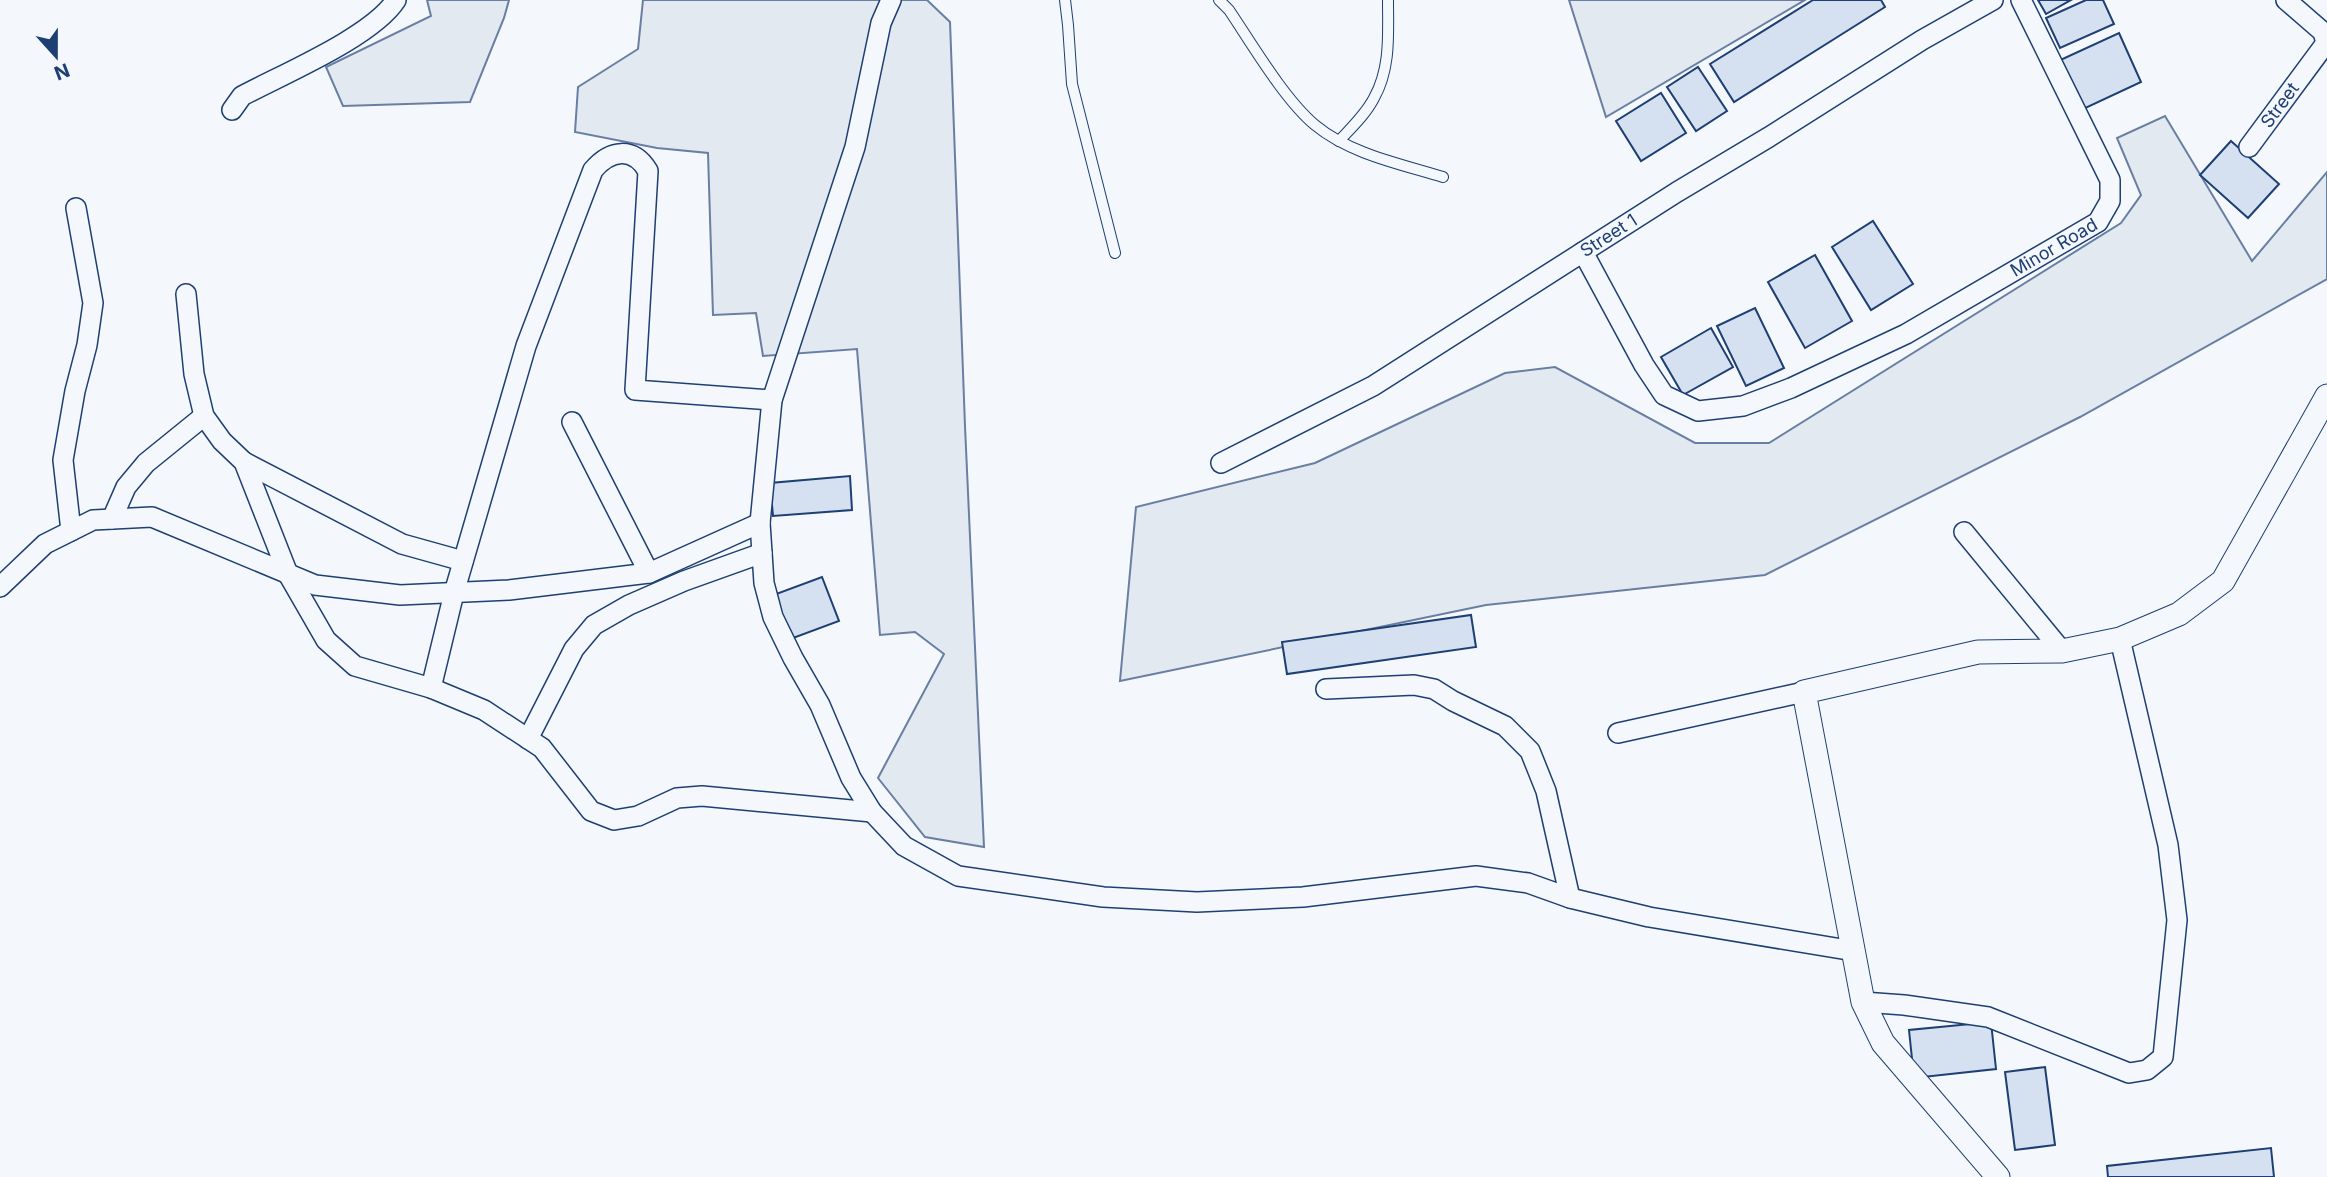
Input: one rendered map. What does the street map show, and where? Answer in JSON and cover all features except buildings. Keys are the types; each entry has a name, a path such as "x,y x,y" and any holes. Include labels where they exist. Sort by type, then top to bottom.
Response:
{"street":[{"path":"232,110 242,96 345,42 375,23 391,9 396,0"},
{"path":"891,0 881,23 855,147 772,400 760,523 764,583 774,617 793,658 820,705 851,778 872,812 904,846 958,876 1102,897 1197,902 1303,897 1476,876 1528,883 1570,898 1649,916 1854,951"},
{"name":"Street 1","path":"1221,463 1373,386 1922,40 1993,0"},
{"name":"Minor Road","path":"1583,252 1644,365 1664,395 1698,411 1743,406 1791,388 1906,334 2098,222 2110,201 2110,180 2021,0"},
{"name":"Street","path":"2249,147 2326,43 2323,32 2286,0"},
{"path":"431,688 454,593 526,346 593,170 601,160 615,154 631,155 641,160 648,171 635,390 772,400"},
{"path":"71,531 62,460 87,345 93,303 76,208"},
{"path":"187,294 194,374 204,416 222,441 244,462 402,544 463,561"},
{"path":"1618,733 1978,652 2062,651 2120,639 2179,614 2223,581 2327,397"},
{"path":"112,519 126,487 146,463 204,416"},
{"path":"572,422 649,573"},
{"path":"244,462 288,574 326,640 355,666 431,688 484,710 541,748 591,811 614,820 638,817 677,798 702,796 872,812"},
{"path":"0,587 45,544 93,520 152,517 316,585 400,595 509,590 649,573 760,523"},
{"path":"1964,531 2062,651"},
{"path":"528,739 574,649 594,625 629,605 762,553"},
{"path":"1863,1002 1904,1004 1988,1017 2129,1073 2147,1070 2164,1057 2177,920 2168,845 2120,639"},
{"path":"1326,689 1414,685 1434,689 1505,726 1530,751 1545,791 1570,898"},
{"path":"1804,692 1863,1002 1883,1043 1998,1177"}],"lane":[{"path":"1065,0 1072,84 1090,164 1115,253"},
{"path":"1219,0 1229,10 1284,90 1314,125 1339,141 1385,160 1443,177"},
{"path":"1339,141 1374,99 1384,72 1389,47 1388,0"}],"shaded area":[{"path":"427,0 509,0 470,102 343,106 326,67 431,16"},
{"path":"643,0 927,0 950,22 984,847 925,837 878,778 944,654 915,632 880,635 857,349 763,356 756,313 713,315 708,153 657,148 575,132 578,87 638,49"},
{"path":"1569,0 1805,0 1606,117"},
{"path":"2165,116 2252,261 2327,172 2327,279 2080,417 1765,575 1486,605 1120,681 1136,507 1315,463 1505,373 1555,367 1695,443 1769,443 2121,223 2141,195 2117,138"}]}
